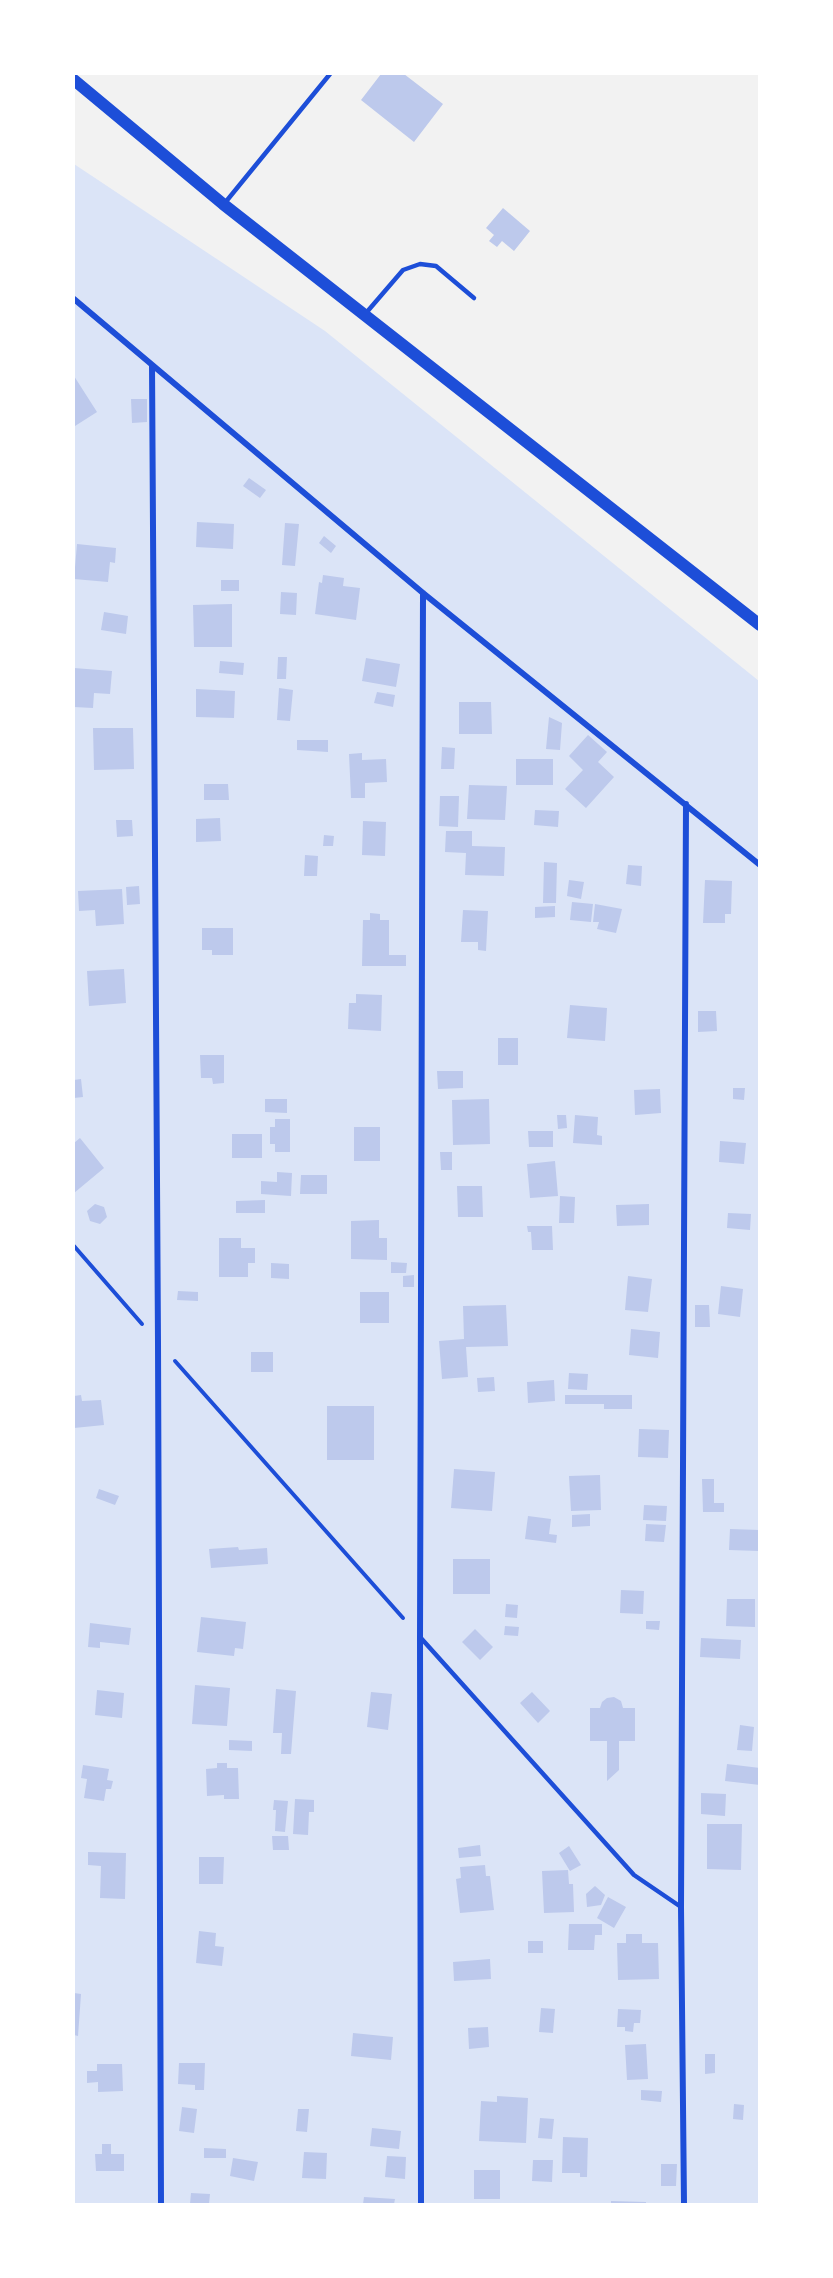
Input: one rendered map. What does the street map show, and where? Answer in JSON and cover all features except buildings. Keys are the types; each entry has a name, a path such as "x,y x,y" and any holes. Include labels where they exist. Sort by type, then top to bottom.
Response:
{"main road":[{"path":"74,80 223,204 759,625"}],"street":[{"path":"74,299 423,593 759,865"},
{"path":"152,365 161,2205"},
{"path":"422,2205 420,1637 423,593"},
{"path":"684,2205 681,1907 686,804"}],"lane":[{"path":"223,204 330,74"},
{"path":"364,315 403,270 420,264 436,266 474,298"},
{"path":"420,1637 634,1875 681,1907"}],"path":[{"path":"74,1246 420,1637"}],"shaded area":[{"path":"74,164 325,331 759,681 759,2204 74,2204"}]}
